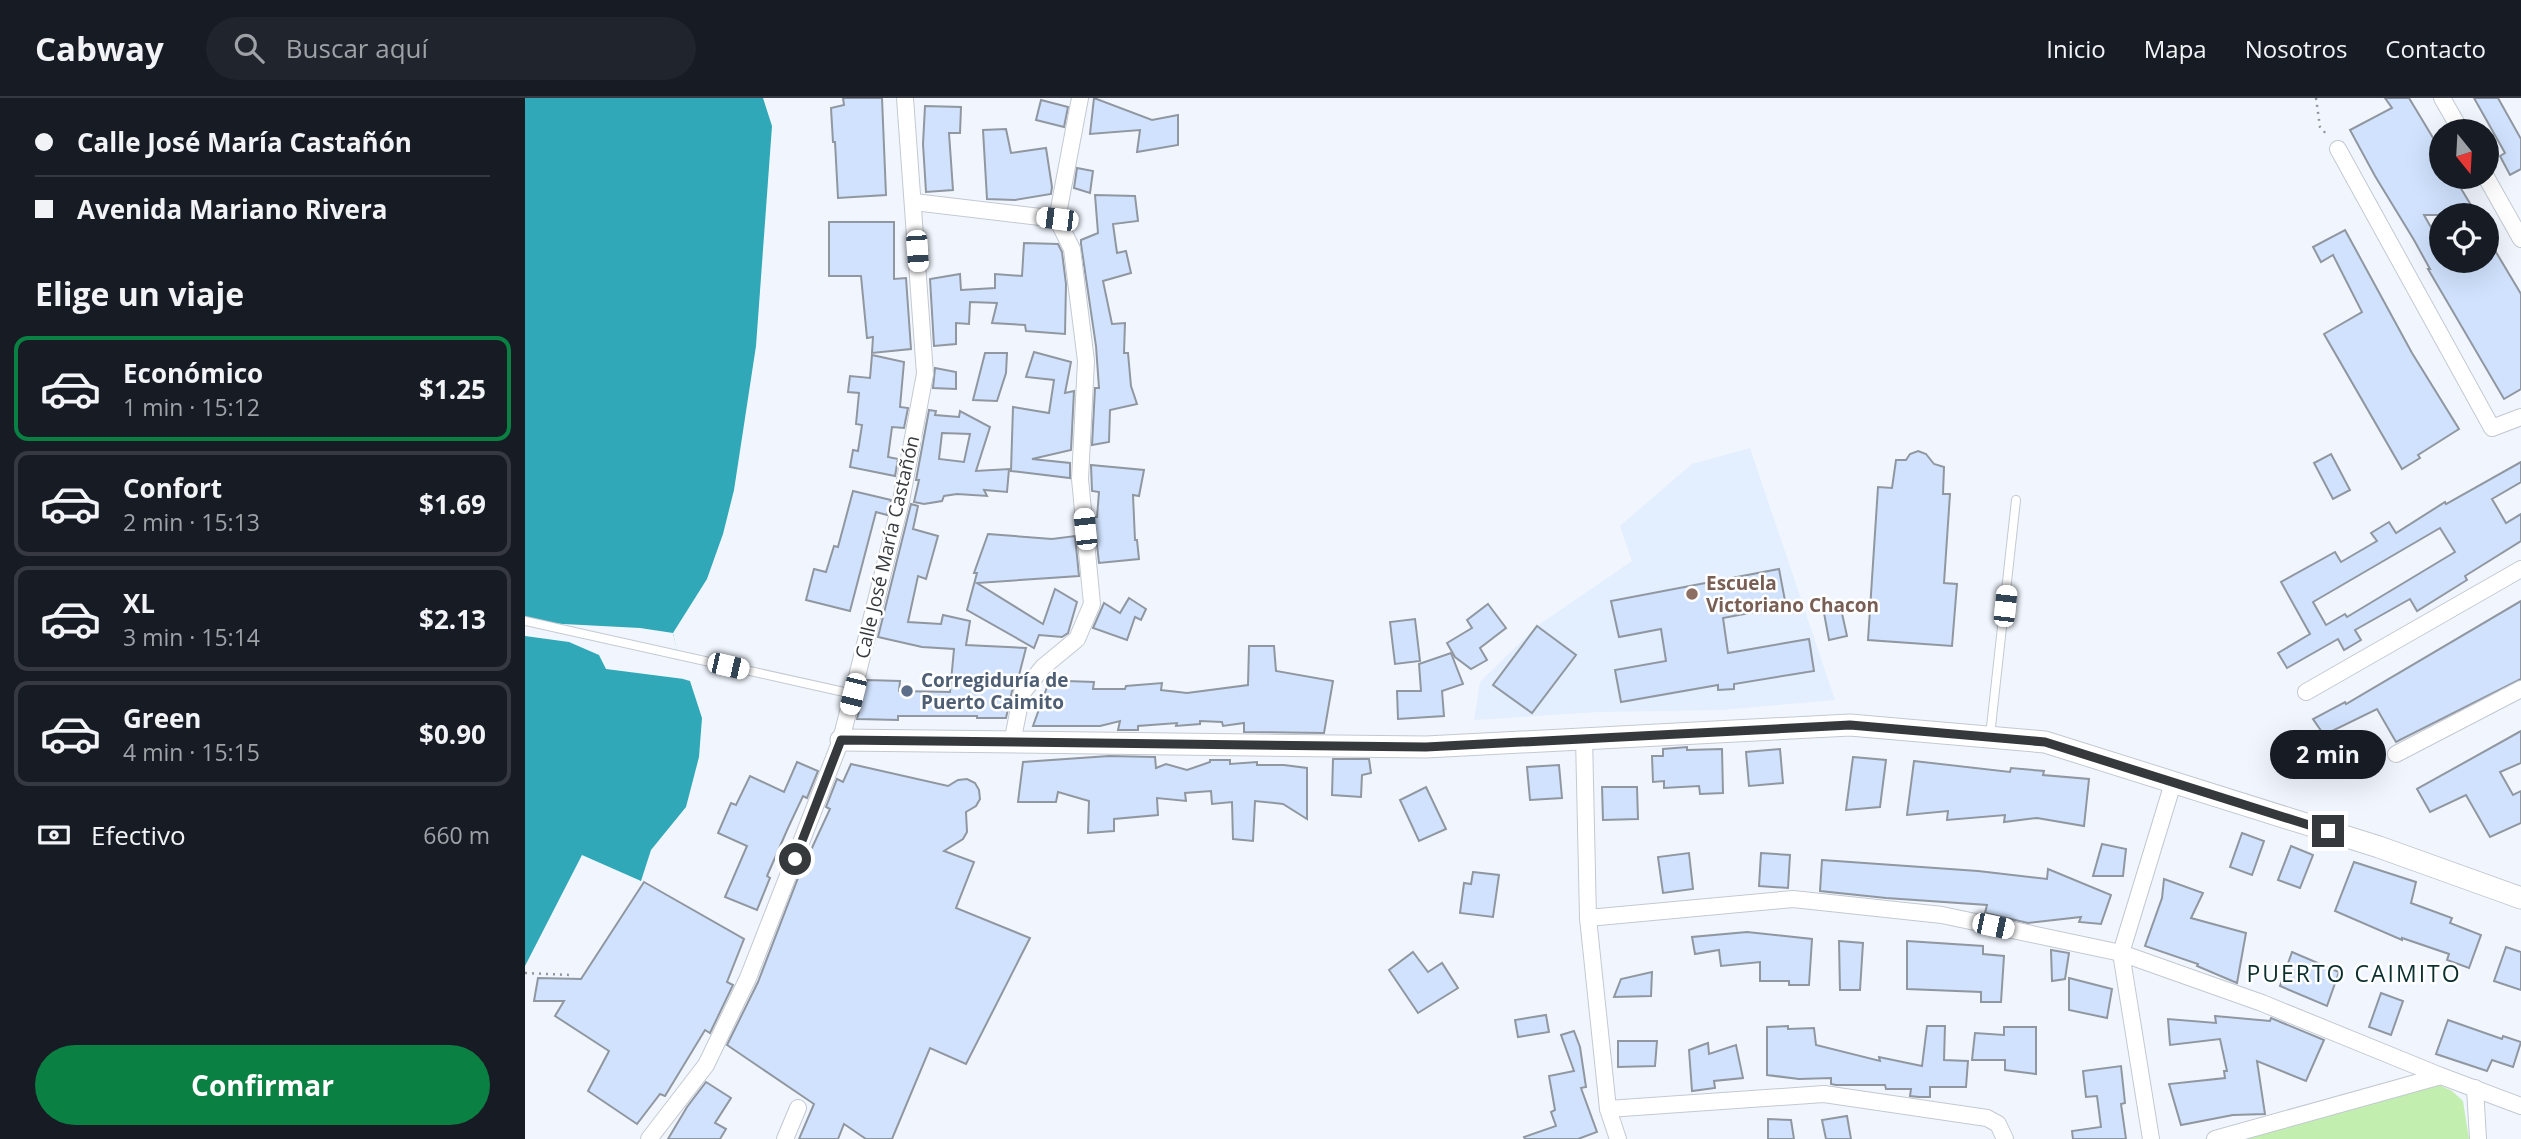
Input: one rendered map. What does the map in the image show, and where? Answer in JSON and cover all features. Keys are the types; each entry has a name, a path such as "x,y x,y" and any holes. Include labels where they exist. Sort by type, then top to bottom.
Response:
{"main road":[{"path":"841,740 1426,747 1850,725 1990,736 2045,742 2379,847 2521,898"}],"street":[{"name":"Calle José María Castañón","path":"649,1139 706,1065 748,978 841,740 901,501 925,374 905,98"},
{"path":"1012,743 1022,693 1043,667 1077,639 1092,604 1080,479 1086,361 1072,249 1057,219 1080,98"},
{"path":"2442,98 2454,119"},
{"path":"2338,149 2492,428 2521,416"},
{"path":"2493,189 2521,239"},
{"path":"914,202 1057,219"},
{"path":"2307,692 2521,569"},
{"path":"2396,754 2521,689"},
{"path":"1584,737 1588,918 1608,1109 1618,1139"},
{"path":"2151,1139 2121,953 2173,783"},
{"path":"1588,918 1793,899 1942,915 2121,953 2262,1003 2521,1106"},
{"path":"2215,1139 2441,1076"},
{"path":"2475,1088 2479,1139"},
{"path":"1608,1109 1824,1094 1987,1118 1998,1124 2005,1139"},
{"path":"785,1139 798,1108"}],"lane":[{"path":"1990,736 2016,500"},
{"path":"525,621 853,694"}],"path":[{"path":"2316,98 2320,127 2338,149"},
{"path":"525,973 570,975"}],"shaded area":[{"name":"Escuela Victoriano Chacon","path":"1750,448 1835,700 1722,710 1599,712 1474,720 1480,682 1537,626 1632,561 1620,526 1692,464"}],"green space":[{"path":"2433,1082 2452,1091 2463,1101 2469,1139 2204,1139"}],"water":[{"path":"525,98 763,98 772,126 756,346 734,490 723,534 707,579 673,633 683,679 690,681 702,718 699,757 686,807 651,850 641,881 582,855 525,966"}],"pier":[{"path":"525,622 640,628 673,633 684,679 606,669 599,655 569,642 525,636"}],"building":[{"path":"843,98 882,98 886,195 838,198 831,108 844,105"},
{"path":"1094,98 1152,120 1178,115 1178,145 1137,152 1140,130 1090,134"},
{"path":"2385,98 2409,98 2429,131 2429,189 2461,189 2470,203 2429,203 2429,215 2424,215 2429,224 2429,267 2350,130 2392,108"},
{"path":"2474,98 2498,98 2521,139 2521,169 2510,175 2500,156 2505,153 2499,142 2499,119 2486,119"},
{"path":"1041,100 1068,107 1064,127 1036,120"},
{"path":"925,106 961,107 960,133 949,133 953,190 926,192 923,144"},
{"path":"1006,129 1011,153 1046,148 1051,194 1015,200 987,199 983,130"},
{"path":"1077,168 1093,171 1090,193 1074,188"},
{"path":"1095,195 1135,196 1138,221 1113,224 1117,253 1126,251 1131,273 1103,281 1112,324 1125,323 1124,353 1128,353 1131,386 1137,404 1110,410 1109,442 1092,445 1095,388 1099,388 1081,240 1098,233"},
{"path":"829,222 894,222 894,279 906,278 911,349 872,353 873,337 867,338 861,276 829,276"},
{"path":"2345,230 2412,353 2459,429 2418,455 2420,458 2402,469 2324,334 2362,312 2333,255 2321,262 2313,247"},
{"path":"1024,243 1058,244 1062,252 1066,284 1065,334 1026,331 1025,325 992,323 997,303 970,302 969,324 956,323 956,344 934,346 930,279 960,274 961,290 995,288 995,274 1022,276"},
{"path":"2499,257 2521,294 2521,389 2504,399 2430,273 2499,273"},
{"path":"1034,352 1071,362 1065,393 1074,391 1071,450 1032,459 1070,463 1070,478 1011,471 1013,407 1049,413 1054,380 1026,377"},
{"path":"985,353 1007,353 1006,373 997,401 973,400"},
{"path":"872,355 904,362 900,407 908,408 904,428 892,427 888,457 898,459 895,476 850,467 853,450 858,451 862,425 856,424 859,393 848,392 850,376 870,378"},
{"path":"935,368 956,372 956,389 933,388"},
{"path":"929,410 936,411 935,415 959,417 960,411 990,427 976,471 1009,469 1007,492 984,490 987,496 957,494 944,496 942,501 924,504 914,502 919,480 916,480","holes":["942,433 970,434 964,462 939,459"]},
{"path":"1918,451 1926,454 1934,464 1944,467 1943,494 1950,494 1944,583 1957,584 1952,646 1868,640 1878,487 1892,488 1896,460 1906,460 1910,454"},
{"path":"2331,454 2350,490 2333,499 2314,463"},
{"path":"2521,462 2521,482 2492,499 2506,523 2521,514 2521,541 2465,576 2467,580 2417,611 2410,599 2355,630 2361,640 2344,650 2338,639 2287,668 2278,653 2310,634 2281,582 2335,552 2341,562 2377,541 2371,533 2389,522 2396,533 2445,502 2446,504","holes":["2440,528 2455,552 2347,617 2345,614 2326,625 2313,602"]},
{"path":"1091,465 1144,470 1139,496 1133,495 1135,540 1139,559 1099,563 1094,517 1097,517 1099,492 1092,491"},
{"path":"853,491 891,500 887,515 876,512 850,611 806,600 814,569 826,572 834,546 838,547"},
{"path":"911,504 918,506 913,529 938,536 926,579 918,576 908,622 941,624 943,615 970,621 966,645 1026,648 1006,718 898,716 898,720 857,719 867,680 900,681 899,691 950,692 954,649 922,647 878,637"},
{"path":"988,534 1052,539 1075,536 1079,576 977,583 1043,624 1055,589 1077,602 1068,633 1062,637 1039,635 1034,648 967,610 977,573 974,573"},
{"path":"1779,569 1786,606 1723,618 1728,653 1809,639 1814,671 1734,684 1734,689 1718,690 1718,685 1621,702 1615,670 1666,661 1661,629 1619,637 1611,601"},
{"path":"1129,598 1146,609 1141,620 1135,617 1127,640 1093,628 1104,603 1120,613"},
{"path":"2521,601 2521,679 2396,742 2377,709 2324,735 2313,719 2345,702 2346,704"},
{"path":"1488,604 1506,628 1480,648 1487,660 1471,669 1455,657 1447,643 1472,628 1467,620"},
{"path":"1841,609 1847,636 1829,640 1824,613"},
{"path":"1415,619 1420,661 1395,664 1390,622"},
{"path":"1537,626 1576,655 1532,713 1493,685"},
{"path":"1249,646 1274,646 1276,671 1333,681 1324,733 1244,732 1244,723 1223,726 1222,722 1200,721 1200,724 1176,726 1177,723 1138,726 1138,730 1118,730 1120,721 1100,726 1033,726 1050,679 1064,684 1066,681 1094,682 1093,689 1125,689 1126,686 1162,683 1161,690 1187,693 1248,685"},
{"path":"1451,653 1463,684 1442,691 1444,716 1398,719 1397,691 1421,691 1419,664"},
{"path":"2521,731 2521,763 2500,772 2513,795 2521,791 2521,823 2490,837 2466,795 2430,812 2417,789"},
{"path":"1687,747 1687,750 1722,749 1723,793 1700,794 1699,786 1664,788 1664,781 1653,782 1652,756 1663,756 1663,749"},
{"path":"1780,749 1783,783 1749,786 1746,752"},
{"path":"1109,756 1155,757 1156,768 1166,764 1187,770 1210,760 1230,760 1230,764 1257,762 1257,765 1307,768 1307,819 1283,804 1255,801 1253,841 1233,839 1232,802 1212,804 1211,791 1185,793 1186,801 1157,798 1158,815 1114,819 1114,831 1088,833 1089,801 1058,792 1056,802 1018,802 1023,762"},
{"path":"1853,757 1886,760 1880,807 1846,810"},
{"path":"1333,759 1369,759 1371,773 1362,775 1361,797 1332,795"},
{"path":"1914,761 2010,772 2011,768 2044,771 2043,775 2089,779 2084,826 2037,818 2004,822 2005,815 1947,820 1948,811 1907,815"},
{"path":"797,762 818,771 807,798 803,796 788,828 767,876 770,878 757,910 725,897 747,846 718,833 731,803 736,805 750,776 784,792"},
{"path":"851,764 948,786 958,780 967,779 975,783 980,799 976,806 966,812 967,832 963,839 944,851 974,862 956,908 1030,938 966,1064 930,1048 892,1139 866,1139 844,1124 838,1139 799,1139 814,1104 727,1045 758,982 798,878 830,809 826,807 837,779 843,782"},
{"path":"1559,765 1562,798 1530,800 1527,767"},
{"path":"1426,787 1446,829 1419,841 1400,800"},
{"path":"1602,787 1637,787 1638,819 1603,820"},
{"path":"2242,833 2264,841 2252,875 2230,867"},
{"path":"2102,844 2126,849 2123,876 2093,876"},
{"path":"2291,846 2313,855 2300,888 2278,880"},
{"path":"1689,853 1693,889 1663,893 1658,857"},
{"path":"1761,853 1790,855 1788,888 1759,886"},
{"path":"1822,860 1978,871 2047,879 2048,869 2111,895 2101,924 2079,922 2081,917 2028,923 1985,913 1987,905 1820,891"},
{"path":"2354,862 2416,882 2411,903 2452,918 2450,923 2481,935 2469,968 2447,960 2449,954 2402,940 2335,911"},
{"path":"1473,872 1499,875 1493,917 1460,913 1464,883 1471,884"},
{"path":"2164,879 2203,893 2191,918 2246,933 2237,983 2197,966 2198,964 2145,946 2162,898"},
{"path":"644,882 744,939 727,982 733,985 710,1033 705,1030 665,1096 660,1094 637,1124 588,1091 609,1051 555,1016 564,1001 534,1001 538,978 581,979"},
{"path":"1747,932 1812,939 1809,985 1789,985 1789,981 1760,981 1760,962 1721,966 1719,950 1695,954 1692,937"},
{"path":"1839,941 1863,943 1860,990 1840,990"},
{"path":"1907,941 1983,946 1983,954 2004,956 2001,1002 1981,1002 1981,992 1907,989"},
{"path":"2506,947 2521,952 2521,990 2494,981"},
{"path":"2051,950 2069,953 2065,979 2052,981"},
{"path":"1413,952 1428,972 1442,963 1458,988 1418,1013 1389,970"},
{"path":"2292,952 2339,972 2327,1006 2280,986"},
{"path":"1652,972 1651,996 1614,997 1621,979"},
{"path":"2069,978 2112,989 2107,1018 2069,1010"},
{"path":"2381,993 2403,1001 2391,1035 2369,1027"},
{"path":"1546,1015 1549,1032 1518,1037 1515,1020"},
{"path":"2215,1016 2270,1021 2271,1018 2324,1040 2306,1081 2257,1061 2265,1114 2233,1115 2181,1125 2169,1084 2225,1078 2224,1071 2227,1071 2220,1039 2170,1045 2168,1019 2216,1023"},
{"path":"2448,1020 2502,1039 2503,1036 2521,1042 2513,1067 2492,1060 2487,1071 2436,1054"},
{"path":"1788,1026 1788,1029 1814,1028 1816,1045 1880,1061 1879,1057 1922,1066 1927,1026 1945,1026 1944,1060 1968,1061 1966,1087 1930,1087 1930,1097 1919,1097 1910,1096 1911,1089 1886,1089 1885,1085 1836,1085 1831,1084 1831,1078 1799,1079 1767,1075 1767,1027"},
{"path":"2004,1027 2036,1027 2036,1074 2005,1070 2005,1060 1972,1060 1975,1033 2004,1035"},
{"path":"1574,1031 1580,1047 1586,1087 1581,1088 1597,1132 1578,1139 1525,1139 1524,1137 1556,1126 1551,1112 1555,1110 1549,1076 1574,1071 1561,1035"},
{"path":"1618,1041 1657,1041 1655,1066 1618,1067"},
{"path":"1708,1043 1709,1054 1736,1045 1743,1078 1714,1081 1715,1088 1692,1091 1689,1050"},
{"path":"2121,1066 2125,1103 2121,1104 2126,1139 2073,1139 2072,1131 2101,1127 2097,1096 2086,1097 2083,1071"},
{"path":"706,1082 731,1098 715,1123 726,1129 720,1139 668,1139 687,1107"},
{"path":"1847,1116 1851,1139 1826,1139 1822,1120"},
{"path":"1768,1119 1791,1120 1794,1139 1768,1139"}],"place":[{"name":"Escuela Victoriano Chacon","path":"1692,594"},
{"name":"Corregiduría de Puerto Caimito","path":"907,691"}],"district":[{"name":"PUERTO CAIMITO","path":"2354,974"}],"route":[{"path":"795,859 841,740 1426,747 1850,725 2045,742 2328,831"}]}
